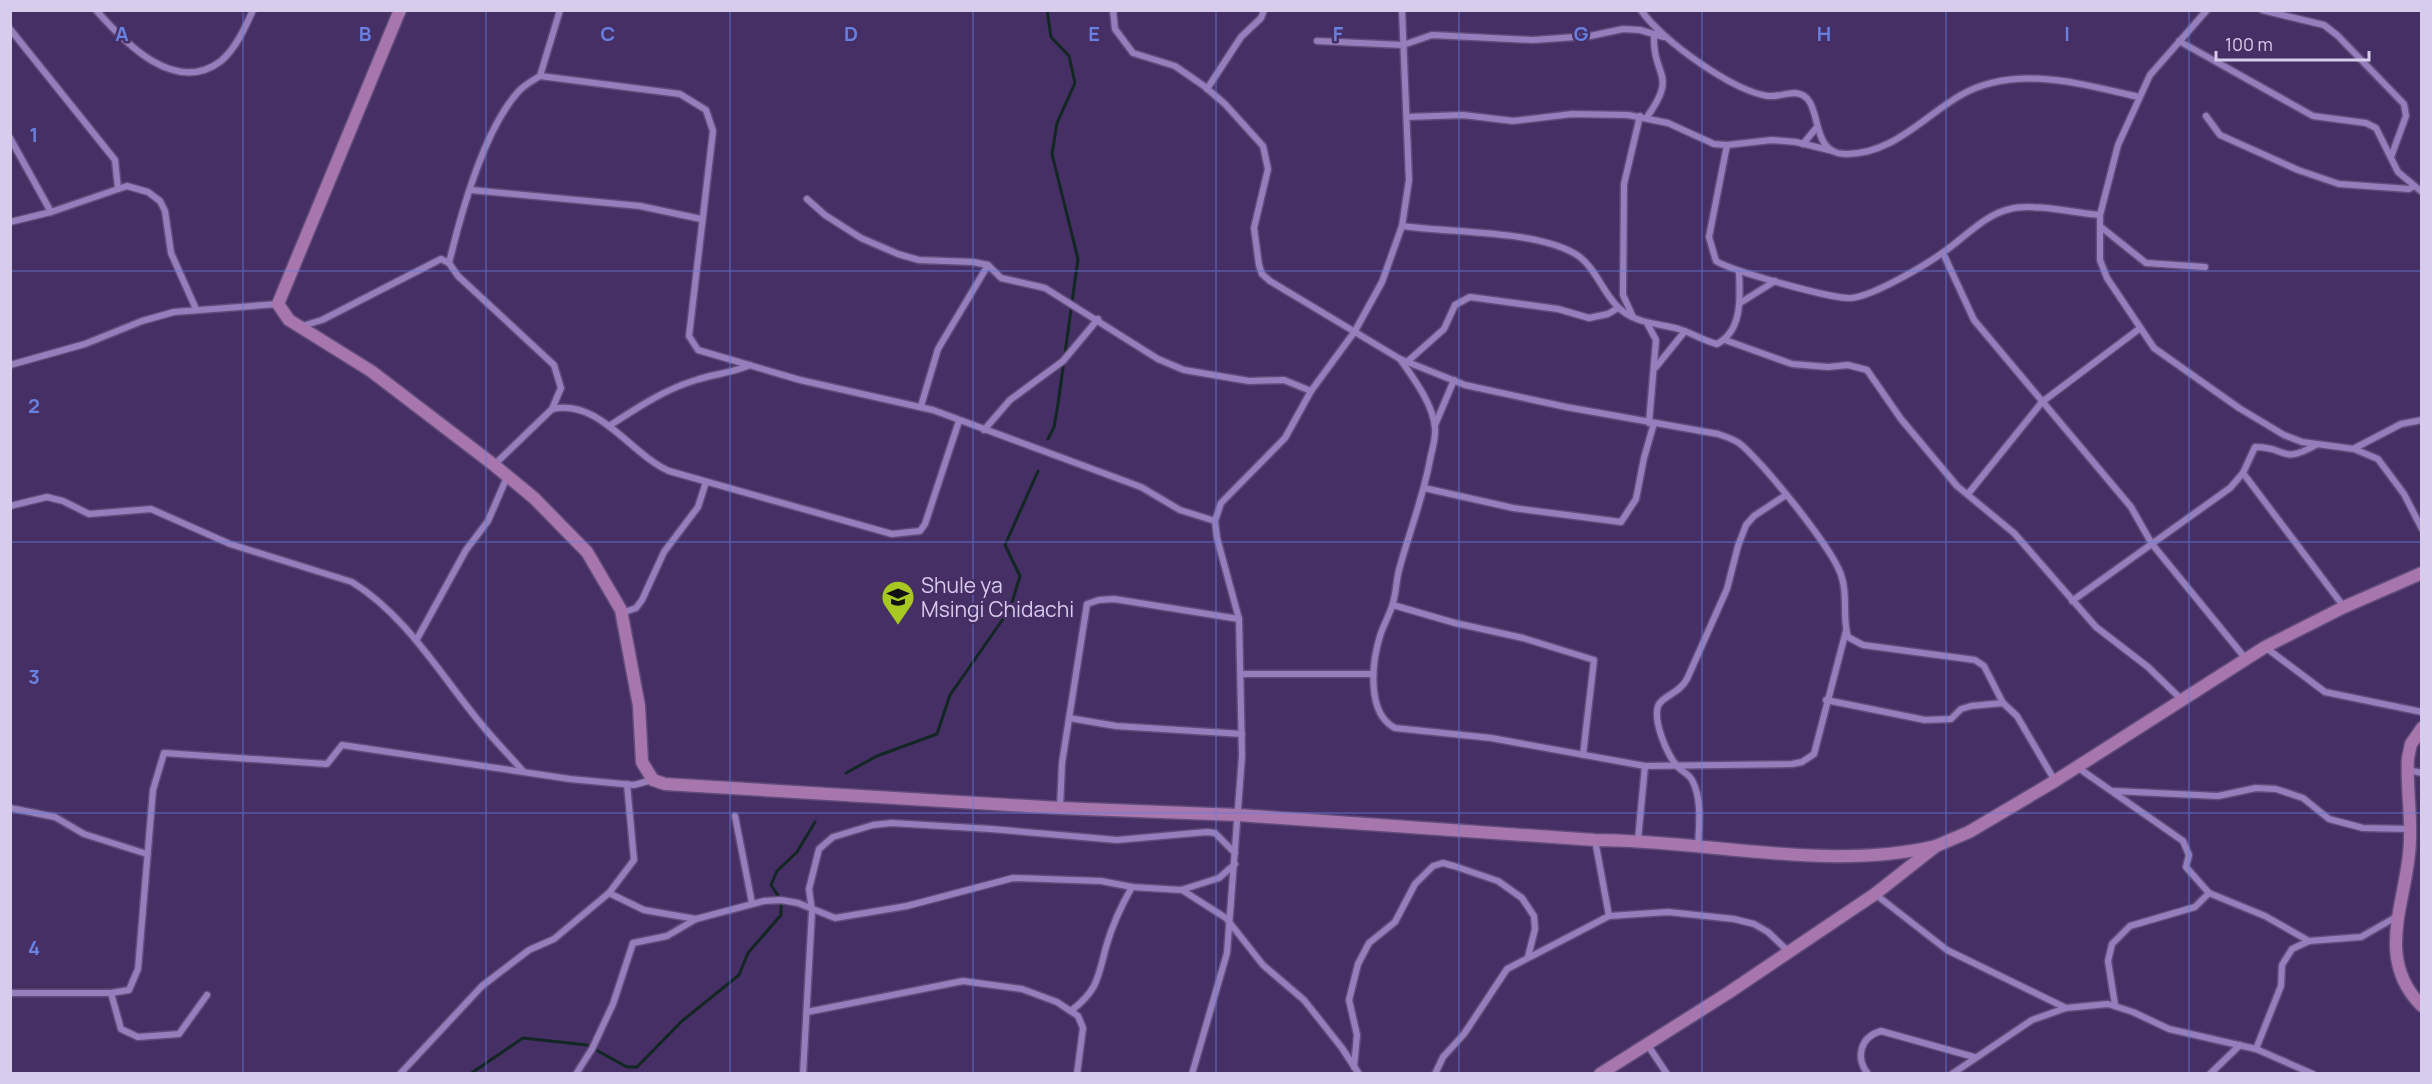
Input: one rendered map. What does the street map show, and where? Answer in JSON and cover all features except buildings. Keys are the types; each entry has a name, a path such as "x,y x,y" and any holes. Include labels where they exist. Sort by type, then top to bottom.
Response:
{"street":[{"path":"96,10 128,44 150,60 170,69 186,72 220,62 232,48 254,10"},
{"path":"400,10 278,304 281,311 299,327 371,371 495,465 534,498 586,552 622,613 639,706 642,762 652,780"},
{"path":"449,264 456,232 482,156 502,113 524,86 540,75 560,10"},
{"path":"1207,89 1241,37 1262,18 1264,10"},
{"path":"1192,1074 1227,953 1231,924 1242,734 1239,618 1217,538 1215,521 1221,503 1285,438 1311,392 1355,331 1382,282 1402,226 1409,180 1402,10"},
{"path":"1641,10 1667,38 1730,82 1747,90 1770,96 1797,93 1805,98 1817,115 1817,127 1823,141 1834,152"},
{"path":"2207,10 2150,75 2118,145 2100,215 2100,260 2107,278 2139,329 2154,348 2240,408 2284,435 2316,445 2354,449 2378,459 2404,494 2421,529"},
{"path":"2262,10 2324,25 2337,35 2404,104 2406,116 2391,158"},
{"path":"1114,11 1115,29 1133,53 1175,66 1207,89 1243,123 1263,146 1268,169 1254,228 1262,274 1279,287 1403,360 1454,380 1566,407 1718,434 1736,441 1755,457 1786,495 1838,567 1844,588 1848,637 1863,645 1975,660 1984,666 2003,703 2017,716 2055,781"},
{"path":"10,29 116,160 118,189"},
{"path":"1317,41 1403,45 1432,35 1533,40 1590,36 1623,29 1640,30 1667,38"},
{"path":"1633,318 1623,295 1624,184 1643,116 1657,102 1664,83 1663,75 1653,56 1654,34"},
{"path":"2180,41 2313,116 2366,123 2376,128 2398,172 2421,192"},
{"path":"540,75 680,94 706,110 713,131 689,336 698,350 879,400 921,406 1141,487 1180,510 1215,521"},
{"path":"1407,117 1463,115 1513,121 1572,114 1643,116 1668,123 1714,144 1728,146 1759,140 1803,144 1834,152 1857,153 1889,144 1962,95 2011,77 2051,80 2139,98"},
{"path":"2206,116 2220,135 2298,170 2339,184 2409,189 2414,186"},
{"path":"1803,144 1817,127"},
{"path":"10,138 51,212"},
{"path":"1728,146 1709,237 1716,261 1739,272 1851,298 1874,291 1942,253 1988,219 2012,208 2100,215"},
{"path":"10,222 51,212 127,186 148,192 160,201 165,211 171,253 196,309"},
{"path":"471,190 640,206 702,219"},
{"path":"807,199 825,215 861,238 898,254 920,260 973,262 988,265 1001,278 1045,288 1098,319 1158,359 1184,370 1249,381 1284,380 1311,392"},
{"path":"1402,226 1530,238 1552,244 1577,255 1590,268 1603,290 1618,308 1633,318 1685,331 1717,344 1725,340 1732,331 1740,303 1739,272"},
{"path":"2101,227 2146,263 2205,267"},
{"path":"1942,253 1974,320 2131,507 2152,544 2247,660"},
{"path":"299,327 322,320 441,259 449,264 458,276 554,365 561,388 552,409 495,465"},
{"path":"921,406 938,349 988,265"},
{"path":"1740,303 1776,281"},
{"path":"1403,360 1444,330 1455,305 1470,297 1476,296 1558,309 1589,318 1608,314 1618,308"},
{"path":"10,365 85,344 142,321 196,309 278,304"},
{"path":"984,430 1010,400 1063,362 1098,319"},
{"path":"1424,488 1513,508 1621,522 1636,499 1651,423 1656,340 1647,323"},
{"path":"1968,494 2042,402 2139,329"},
{"path":"1654,370 1685,331"},
{"path":"1725,340 1792,364 1828,367 1848,365 1867,370 1901,419 1957,486 2014,533 2096,627 2148,667 2183,700"},
{"path":"1403,360 1419,387 1435,425 1435,439 1424,488 1398,572 1393,605 1380,636 1373,674 1377,707 1387,724 1395,728 1491,738 1645,766 1748,767 1802,762 1814,754 1826,700 1846,630"},
{"path":"609,426 658,395 696,380 733,372 750,365"},
{"path":"1435,425 1454,380"},
{"path":"552,409 562,407 585,410 609,426 656,465 706,482 892,534 920,531 925,524 959,421"},
{"path":"2354,449 2401,424 2421,420"},
{"path":"2072,601 2230,488 2243,473 2255,447 2289,456 2298,455 2316,445"},
{"path":"2243,473 2344,607"},
{"path":"417,639 466,550 488,521 507,477"},
{"path":"622,613 636,608 642,600 664,552 698,507 706,482"},
{"path":"1698,846 1695,784 1689,775 1677,767 1661,734 1657,714 1658,706 1661,701 1681,689 1687,679 1727,589 1746,525 1754,516 1786,495"},
{"path":"10,506 46,497 63,501 89,514 151,509 230,544 352,582 369,592 417,639 483,726 522,770"},
{"path":"10,993 111,993 129,990 138,969 153,790 164,753 327,764 342,745 522,770 570,779 627,784 652,780 665,784 831,796 1238,815 1842,855 1900,854 1936,846 1969,832 2055,781 2265,648 2344,607 2421,573"},
{"path":"1060,808 1062,763 1087,604 1114,599 1239,618"},
{"path":"1393,605 1455,623 1523,638 1594,660 1583,755"},
{"path":"2265,648 2325,692 2421,712"},
{"path":"1241,674 1373,674"},
{"path":"1826,700 1925,720 1951,719 1961,709 1971,705 2003,703"},
{"path":"1069,718 1116,726 1242,734"},
{"path":"2421,728 2411,744 2408,770 2410,852 2396,917 2395,933 2400,968 2407,987 2421,1006"},
{"path":"1638,840 1645,766"},
{"path":"2077,766 2183,841 2189,855 2186,867 2209,893 2265,916 2308,941"},
{"path":"2408,770 2421,773"},
{"path":"400,1074 482,986 529,950 554,939 609,893 634,860 627,784"},
{"path":"2114,791 2218,796 2256,788 2276,789 2303,798 2329,819 2363,828 2409,829"},
{"path":"10,808 56,817 84,834 147,854"},
{"path":"735,816 753,903"},
{"path":"802,1074 812,911 810,889 819,849 833,837 873,825 892,823 1117,840 1207,832 1215,833 1235,853"},
{"path":"1595,840 1609,916"},
{"path":"1600,1074 1790,952 1875,894 1936,846"},
{"path":"1357,1070 1357,1035 1349,1000 1358,964 1369,943 1395,922 1415,884 1434,866 1443,863 1498,881 1522,898 1530,907 1535,922 1528,957"},
{"path":"576,1074 592,1049 613,1004 633,943 667,936 696,919 753,903 781,900 798,903 812,911 835,918 907,906 1013,878 1101,881 1132,887 1181,890 1202,886 1219,878 1234,864"},
{"path":"1072,1010 1087,999 1095,987 1114,924 1132,887"},
{"path":"1181,890 1220,912 1263,965 1304,1000 1357,1070"},
{"path":"609,893 644,910 696,919"},
{"path":"2115,1005 2108,961 2112,944 2130,926 2195,907 2209,893"},
{"path":"1875,894 1947,950 2066,1008"},
{"path":"1435,1074 1440,1061 1464,1034 1507,969 1609,916 1668,912 1734,919 1754,924 1768,932 1790,952"},
{"path":"2256,1049 2281,986 2282,964 2292,949 2308,941 2361,937 2396,917"},
{"path":"807,1012 952,983 977,981 1022,989 1072,1010 1078,1016 1083,1028 1077,1074"},
{"path":"111,993 121,1029 138,1037 172,1037 179,1034 207,995"},
{"path":"1952,1074 2032,1020 2066,1008 2115,1005 2156,1024 2256,1049 2313,1074"},
{"path":"1868,1074 1861,1065 1860,1050 1872,1033 1881,1031 1974,1057"},
{"path":"1647,1044 1667,1074"},
{"path":"2210,1074 2240,1045"}],"waterway":[{"path":"1047,10 1051,37 1069,56 1075,83 1057,123 1052,154 1078,259 1058,404 1054,427 1048,439"},
{"path":"846,773 877,756 937,734 950,695 1010,609 1020,576 1005,545 1038,471"},
{"path":"470,1074 523,1038 587,1045 627,1067 637,1067 682,1021 739,975 748,953 781,915 781,900 771,885 777,871 797,852 815,822"}],"place":[{"name":"Shule ya Msingi Chidachi","path":"898,626"}]}
